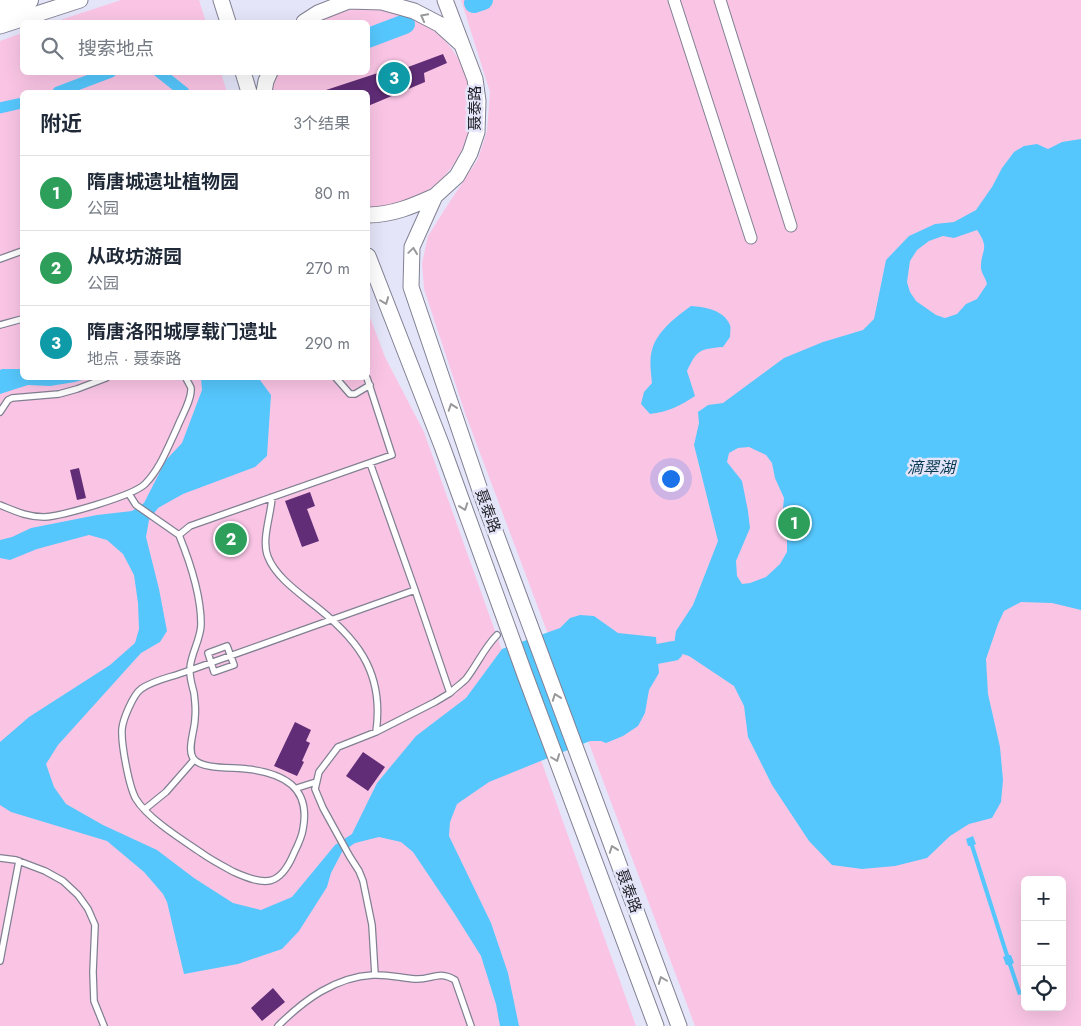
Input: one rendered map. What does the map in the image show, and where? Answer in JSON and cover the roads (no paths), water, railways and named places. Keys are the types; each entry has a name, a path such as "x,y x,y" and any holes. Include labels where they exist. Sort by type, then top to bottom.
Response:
{"highway":[{"path":"0,9 28,0"}],"main road":[{"path":"0,26 80,0"},
{"path":"221,0 227,20"},
{"name":"聂泰路","path":"444,0 476,79 478,101 477,132 470,153 457,176 435,196 412,247 411,287 483,499 679,1026"},
{"path":"307,20 318,13 349,1 382,2 414,11 439,24 462,46"},
{"path":"244,75 248,90"},
{"path":"264,90 269,75"},
{"path":"370,215 383,215 415,206 435,196"},
{"name":"聂泰路","path":"370,261 447,461 656,1026"}],"street":[{"path":"674,0 751,238"},
{"path":"720,0 791,226"}],"lane":[{"path":"0,259 20,252"},
{"path":"0,325 20,320"},
{"path":"0,412 8,400 12,398 60,394 101,380"},
{"path":"0,505 24,515 44,517 69,512 129,494 144,486 155,471 168,447 188,400 191,388 187,380"},
{"path":"338,380 350,394 355,394 370,385"},
{"path":"179,535 190,526 392,455 368,380"},
{"path":"370,463 450,692"},
{"path":"129,494 136,505 179,535 188,558 200,610 201,627 189,671 195,708 191,751 194,760 201,765 267,772 284,779 297,788 302,796 304,810 303,829 290,863 275,879 266,882 257,881 215,862 185,842 144,809 136,798 123,750 122,730 128,711 139,690 151,683 189,671 415,590"},
{"path":"272,497 265,545 268,557 288,582 344,630 361,651 371,673 377,696 376,732"},
{"path":"374,975 372,925 360,871 338,837 317,796 315,789 318,772 338,747 376,732 435,702 450,692 464,681 476,665 486,646 497,635"},
{"path":"227,646 230,656 234,665 214,672 208,654 227,646"},
{"path":"144,809 166,792 194,760"},
{"path":"297,788 316,782"},
{"path":"0,858 45,871 63,881 78,895 88,909 95,925 94,1001 104,1026"},
{"path":"0,961 19,862"},
{"path":"278,1026 315,994 348,978 374,975 418,980 436,975 447,975 455,980 471,1026"}],"water":[{"name":"滴翠湖","path":"1081,139 1081,610 1052,603 1021,602 1004,611 998,624 986,659 988,694 1000,747 1003,780 1001,802 992,818 969,824 950,836 927,858 895,866 862,869 832,865 809,841 772,785 748,737 744,706 734,686 689,656 673,651 676,631 693,605 718,541 694,445 699,423 698,412 708,405 723,403 784,358 823,342 863,330 874,319 886,260 909,236 935,224 954,222 976,210 1014,152 1024,146 1037,144 1048,149 1062,142","holes":["977,230 984,246 981,269 987,284 977,299 966,304 957,314 945,318 936,315 916,301 910,292 907,282 910,261 917,250 929,241 943,236 954,238","749,447 766,455 772,463 775,478 784,498 782,519 787,541 787,552 780,564 766,577 742,584 737,576 736,561 750,528 748,511 742,481 727,462 729,453 738,448"]},
{"path":"691,306 708,308 723,316 730,325 730,337 723,347 704,350 693,359 687,371 695,396 674,408 650,414 641,404 644,392 652,383 651,358 654,343 668,325"},
{"path":"20,369 20,380 82,380 50,386 28,385 0,394 0,370"},
{"path":"201,380 260,380 271,395 267,456 255,467 183,494 158,508 149,520 146,537 167,631 160,642 141,653 58,745 46,764 54,787 66,804 103,825 157,850 194,878 233,903 261,910 292,897 335,845 352,834 377,783 416,736 466,698 502,649 560,628 570,618 580,615 594,616 618,633 656,637 659,673 649,690 645,713 638,726 623,736 606,743 590,741 489,782 457,804 450,822 449,836 491,923 508,973 519,1026 500,1026 496,1004 481,956 413,852 401,842 379,837 355,843 342,852 331,873 327,887 299,931 282,949 238,964 184,974 167,902 163,894 144,872 107,841 11,812 0,805 0,742 29,717 110,665 135,643 139,629 134,575 123,554 107,540 89,535 37,549 10,560 0,558 0,540 12,537 31,528 97,515 132,511 144,503 166,460 182,443 202,390"},
{"path":"973,836 976,844 974,845 1009,955 1011,955 1014,963 1012,964 1021,994 1018,995 1008,965 1006,965 1003,957 1005,956 970,846 968,846 966,839"}],"waterway":[{"path":"474,3 483,0"},
{"path":"370,37 405,24"},
{"path":"63,90 103,75"},
{"path":"163,75 182,90"},
{"path":"0,108 20,103"},
{"path":"657,654 673,651"}],"place":[{"name":"隋唐洛阳城厚载门遗址","path":"394,78"},
{"name":"隋唐城遗址植物园","path":"794,523"},
{"name":"从政坊游园","path":"231,539"}]}
